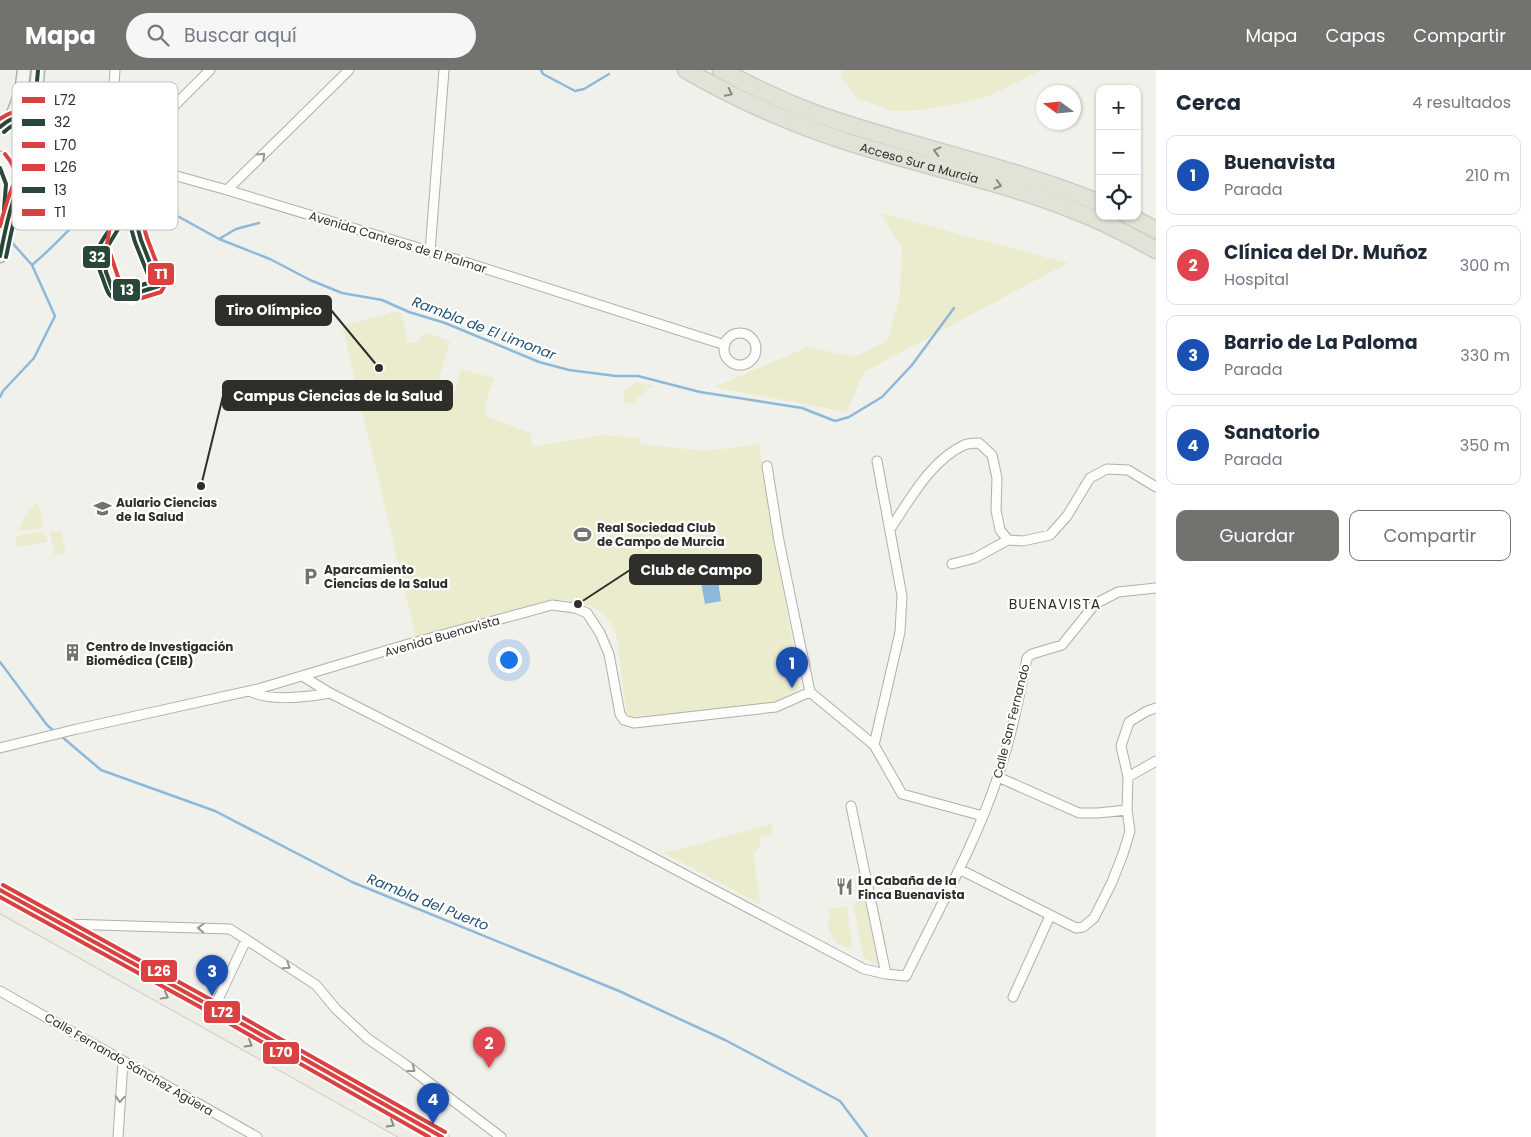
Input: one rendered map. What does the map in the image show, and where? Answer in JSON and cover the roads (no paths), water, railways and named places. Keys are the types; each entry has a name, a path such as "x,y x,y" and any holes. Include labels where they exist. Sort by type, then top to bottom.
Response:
{"highway":[{"name":"Acceso Sur a Murcia","path":"686,70 731,94 807,128 1046,200 1102,222 1156,250"},
{"name":"Acceso Sur a Murcia","path":"721,70 783,100 814,112 915,145 1035,179 1096,202"},
{"path":"1137,220 1156,230"}],"main road":[{"path":"0,890 442,1137"},
{"path":"0,905 192,1011 413,1137"},
{"path":"192,1011 214,1008"},
{"path":"214,1008 222,1029"}],"street":[{"path":"178,102 210,70"},
{"path":"227,190 349,70"},
{"path":"430,252 444,70"},
{"path":"3,124 12,108"},
{"path":"3,161 12,183"},
{"name":"Avenida Canteros de El Palmar","path":"178,176 430,252 725,345"},
{"path":"0,256 12,194"},
{"path":"890,529 927,476 946,457 965,445 979,443 992,455 997,478 996,510 1000,530 1008,540"},
{"path":"874,745 900,632 902,596 876,461"},
{"path":"767,466 779,541 810,692 874,745 902,794 983,816"},
{"path":"952,564 975,558 1008,540 1022,541 1050,535 1067,516 1090,478 1107,469 1128,470 1156,487"},
{"name":"Calle San Fernando","path":"886,974 906,976 983,816 998,778 1007,747 1027,658 1032,654 1062,645 1095,604 1118,592 1156,588"},
{"name":"Avenida Buenavista","path":"0,748 27,740 258,689 405,645 552,605 575,608 588,613 592,619 609,654 620,714 624,720 634,723 776,707 810,692"},
{"path":"304,676 330,693 629,845 864,969 886,974 851,806"},
{"path":"258,689 249,692 262,696 284,697 330,693"},
{"path":"959,869 1076,928 1082,927 1094,918 1112,882 1130,831 1127,810 1128,777 1121,746 1129,722 1156,708"},
{"path":"1128,777 1156,761"},
{"path":"998,778 1079,813 1127,810"},
{"path":"1013,997 1050,916"},
{"path":"60,924 230,929 316,985 336,1009 368,1038 406,1064 501,1137"},
{"path":"214,1008 246,940"},
{"name":"Calle Fernando Sánchez Agüera","path":"0,991 123,1061 243,1134 257,1137"},
{"path":"118,1137 123,1061"}],"water":[{"path":"716,568 721,601 705,604 699,571"}],"waterway":[{"path":"541,70 543,74 575,91 584,89 609,74"},
{"name":"Rambla de El Limonar","path":"178,216 219,239 270,259 310,280 342,293 382,300 409,312 445,323 539,362 569,370 616,376 638,376 700,392 802,408 835,421 849,417 882,397 912,365 954,308"},
{"path":"219,239 236,229 259,223"},
{"name":"Rambla de El Limonar","path":"32,265 70,230"},
{"name":"Rambla del Puerto","path":"0,397 3,391 34,358 55,316 32,265 8,238"},
{"name":"Rambla del Puerto","path":"0,662 47,725 54,731"},
{"name":"Rambla del Puerto","path":"61,736 101,770 215,811 352,882 619,991 725,1040 840,1101 867,1137"}],"place":[{"name":"Tiro Olímpico","path":"379,368"},
{"name":"Campus Ciencias de la Salud","path":"201,486"},
{"name":"Aulario Ciencias de la Salud","path":"102,509"},
{"name":"Real Sociedad Club de Campo de Murcia","path":"583,534"},
{"name":"Aparcamiento Ciencias de la Salud","path":"310,576"},
{"name":"Club de Campo","path":"578,604"},
{"name":"Centro de Investigación Biomédica (CEIB)","path":"72,653"},
{"name":"Buenavista","path":"792,688"},
{"name":"La Cabaña de la Finca Buenavista","path":"844,887"},
{"name":"Barrio de La Paloma","path":"212,996"},
{"name":"Clínica del Dr. Muñoz","path":"489,1068"},
{"name":"Sanatorio","path":"433,1124"}],"district":[{"name":"BUENAVISTA","path":"1055,604"}]}
